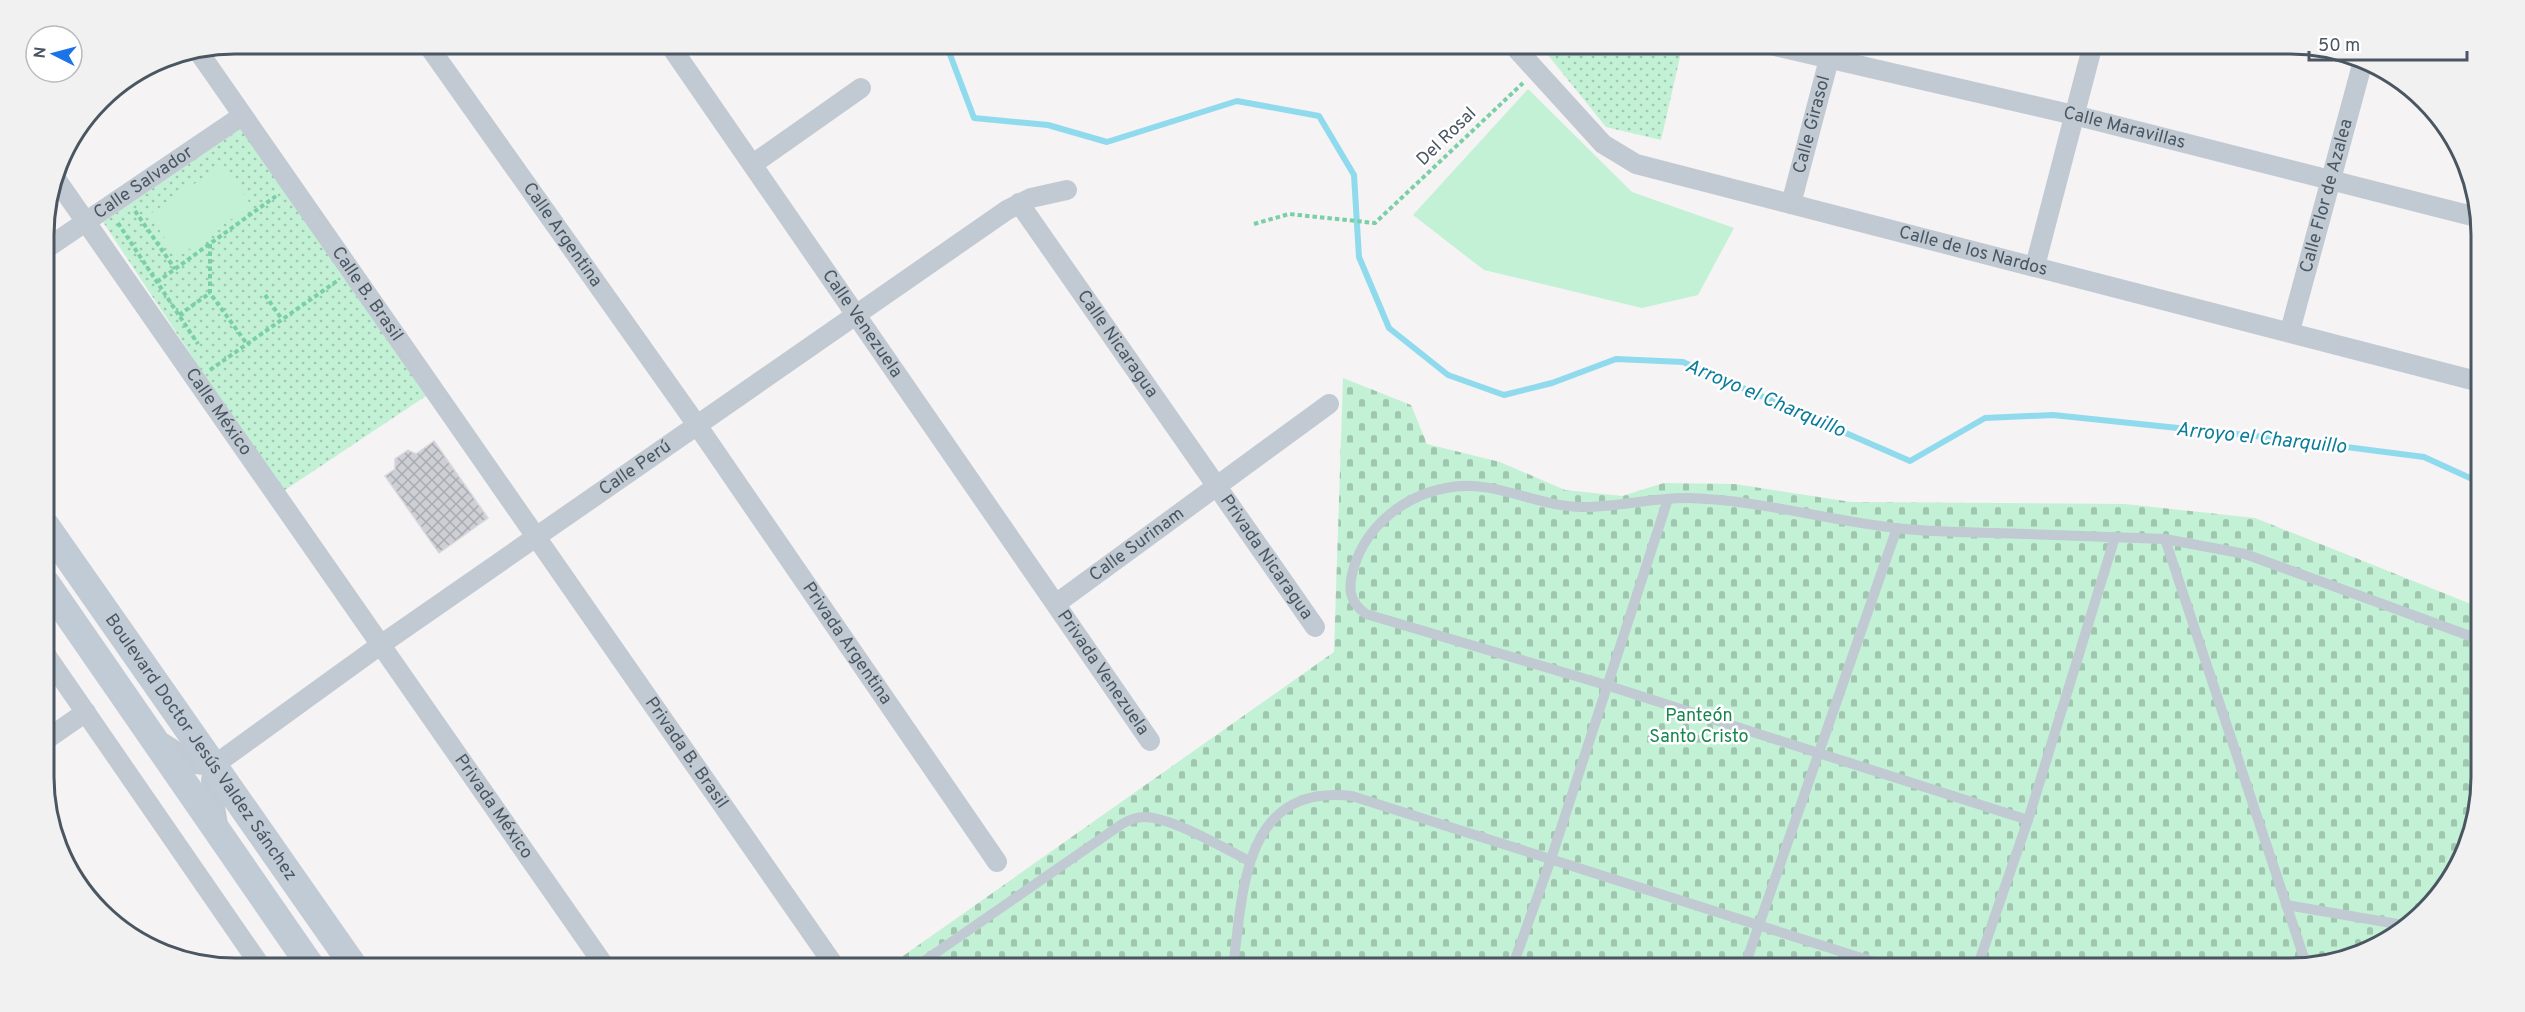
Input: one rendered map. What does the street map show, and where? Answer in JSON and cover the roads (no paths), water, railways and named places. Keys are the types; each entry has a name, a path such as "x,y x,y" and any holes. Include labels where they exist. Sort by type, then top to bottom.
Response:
{"main road":[{"name":"Boulevard Doctor Jesús Valdez Sánchez","path":"54,537 347,958"},
{"name":"Boulevard Doctor Jesús Valdez Sánchez","path":"54,594 220,832 305,958"}],"street":[{"name":"Calle Argentina","path":"434,54 697,425"},
{"name":"Calle Venezuela","path":"676,54 1057,603"},
{"name":"Calle de los Nardos","path":"1522,54 1603,144 1619,155 1646,166 2471,380"},
{"name":"Calle Girasol","path":"1791,204 1830,54"},
{"name":"Calle Maravillas","path":"1842,54 2469,215"},
{"path":"2035,266 2090,54"},
{"name":"Calle B. Brasil","path":"202,57 535,537"},
{"name":"Calle Flor de Azalea","path":"2290,331 2361,69"},
{"path":"753,164 861,88"},
{"name":"Calle Salvador","path":"54,243 242,116"},
{"name":"Calle México","path":"61,187 379,646"},
{"name":"Calle Perú","path":"213,766 535,537 1019,203 1066,190"},
{"name":"Calle Nicaragua","path":"1019,203 1217,487"},
{"name":"Calle Surinam","path":"1057,603 1329,404"},
{"name":"Privada Argentina","path":"697,425 997,862"},
{"name":"Privada Nicaragua","path":"1217,487 1315,627"},
{"name":"Privada B. Brasil","path":"535,537 829,958"},
{"name":"Privada Venezuela","path":"1057,603 1150,741"},
{"name":"Privada México","path":"379,646 599,958"},
{"path":"54,666 254,958"},
{"path":"54,734 86,712"},
{"path":"152,734 178,754 196,764 213,766 211,782 213,801 220,832"}],"lane":[{"path":"2028,820 1606,685 1366,614 1356,607 1350,597 1350,580 1356,561 1385,516 1407,502 1447,488 1470,485 1492,487 1537,501 1578,507 1668,498 1709,499 1897,528 2165,539 2245,554 2471,636"},
{"path":"1516,958 1551,859 1668,498"},
{"path":"1747,958 1897,528"},
{"path":"1980,958 2028,820 2115,537"},
{"path":"2165,539 2304,958"},
{"path":"1234,958 1249,861 1258,841 1271,822 1284,809 1308,798 1333,794 1352,796 1862,958"},
{"path":"928,958 1122,824 1135,818 1159,819 1249,861"},
{"path":"2286,905 2396,924"}],"waterway":[{"name":"Arroyo el Charquillo","path":"950,54 974,118 1048,125 1107,142 1237,101 1319,116 1354,175 1359,257 1389,328 1448,375 1504,395 1552,383 1616,359 1683,362 1910,461 1985,418 2053,415 2284,439 2424,457 2471,478"}],"park label":[{"name":"Panteón Santo Cristo","path":"1699,726"}]}
